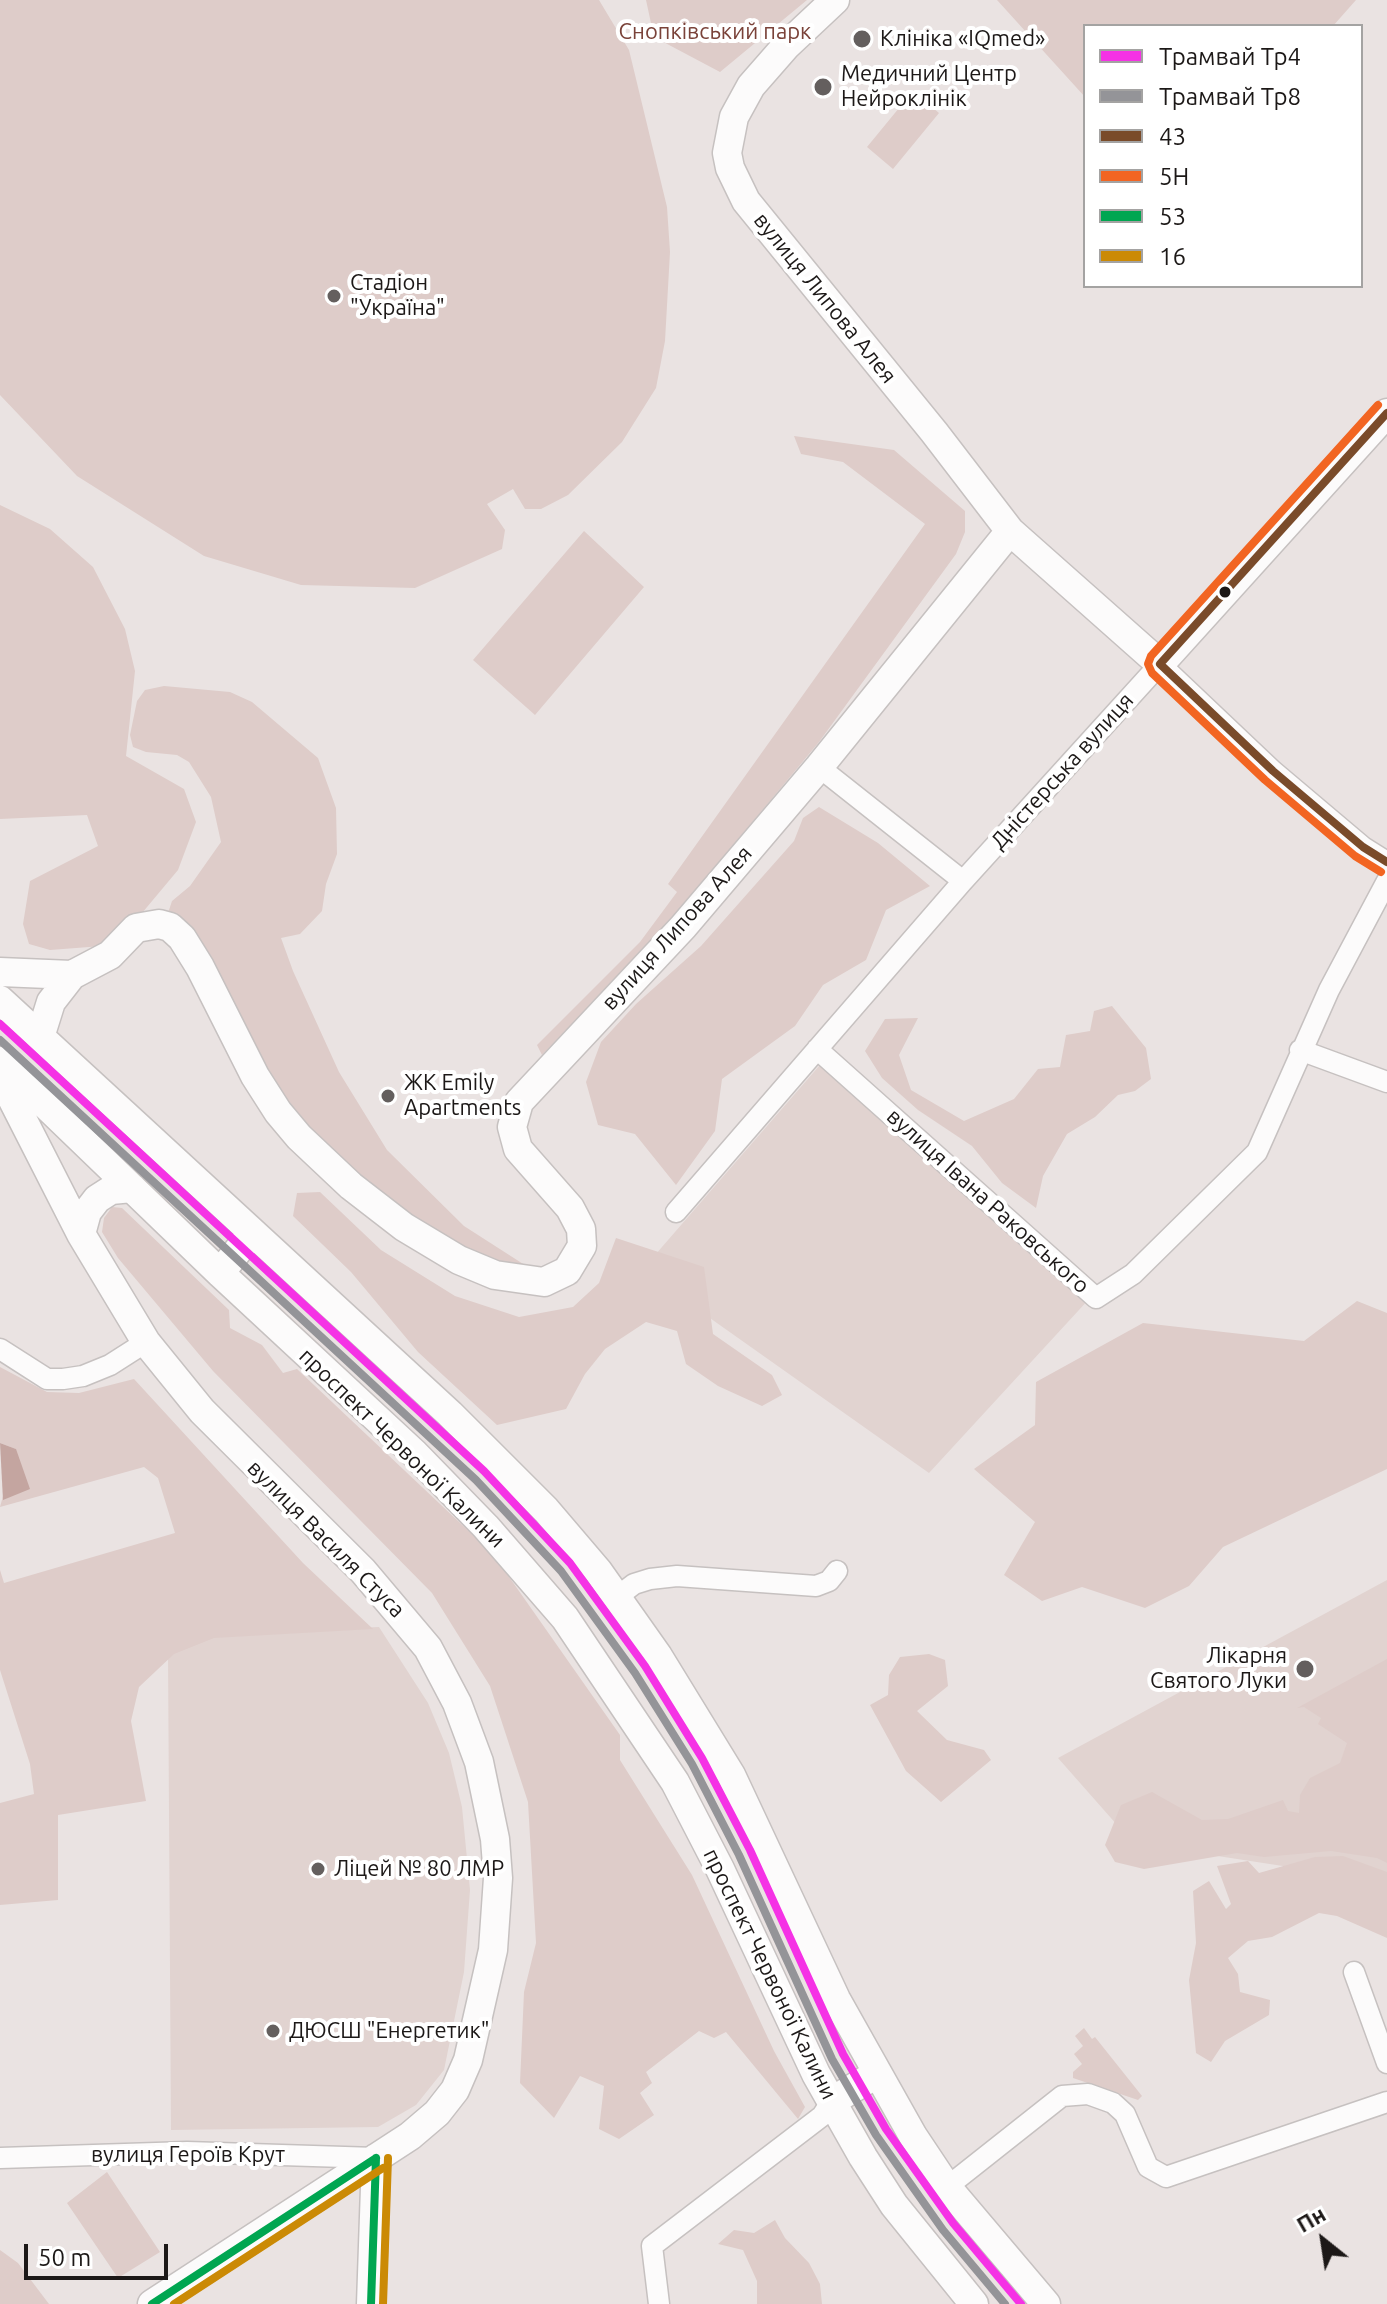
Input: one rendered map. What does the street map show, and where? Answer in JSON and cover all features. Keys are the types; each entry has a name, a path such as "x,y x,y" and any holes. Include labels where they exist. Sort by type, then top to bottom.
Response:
{"street":[{"name":"вулиця Липова Алея","path":"72,975 110,955 136,928 159,924 170,927 182,938 200,967 255,1076 299,1137 362,1194 404,1227 459,1260 495,1275 521,1282 544,1282 567,1271 582,1246 581,1229 570,1208 518,1149 512,1127 519,1102 683,927 819,767 1010,531 934,432 746,201 730,168 727,153 734,117 751,86 835,0"},
{"name":"Дністерська вулиця","path":"676,1212 963,881 1387,413"},
{"path":"1010,531 1160,664 1273,771 1363,847 1387,862"},
{"path":"819,767 963,881"},
{"path":"1387,881 1300,1050 1387,1082"},
{"path":"0,972 72,975"},
{"path":"41,1034 51,1002 72,975"},
{"path":"9,1007 510,1472 555,1520 617,1597 699,1720 731,1775 836,1999 876,2074 947,2187 1046,2304"},
{"name":"вулиця Івана Раковського","path":"817,1049 1096,1298 1133,1274 1257,1152 1300,1050"},
{"name":"проспект Червоної Калини","path":"0,1061 220,1273 414,1453 524,1568 582,1641 681,1793 831,2102 894,2205 974,2304"},
{"name":"вулиця Василя Стуса","path":"0,1075 81,1234 146,1342 202,1411 247,1459 363,1571 406,1618 441,1671 479,1762 489,1800 498,1878 493,1950 482,2011 468,2060 455,2090 437,2113 376,2158 152,2304"},
{"path":"81,1234 87,1212 97,1199 111,1190 132,1188"},
{"path":"220,1273 252,1233"},
{"path":"0,1349 47,1379 63,1379 83,1376 110,1365 146,1342"},
{"path":"617,1597 634,1584 650,1579 677,1576 816,1586 829,1581 837,1571"},
{"path":"1354,1972 1387,2063"},
{"path":"659,2304 652,2246 822,2116 831,2102 876,2074"},
{"path":"947,2187 1062,2096 1088,2094 1113,2103 1125,2114 1148,2167 1166,2177 1387,2102"},
{"name":"вулиця Героїв Крут","path":"0,2158 187,2152 376,2158"},
{"path":"371,2304 376,2158"}],"shaded area":[{"path":"820,1065 1090,1298 929,1473 642,1270"},
{"path":"0,1443 16,1449 30,1489 3,1500"},
{"name":"Лікарня Святого Луки","path":"1387,1580 1387,1882 1133,1843 1058,1758"},
{"name":"Ліцей № 80 ЛМР","path":"379,1627 428,1703 449,1753 462,1807 470,1890 464,1972 444,2070 416,2105 378,2127 171,2130 168,1653 220,1634"}],"green space":[{"name":"Стадіон \"Україна\"","path":"0,0 599,0 629,50 667,207 670,252 665,341 656,388 622,442 568,495 541,509 525,509 513,489 487,504 505,530 502,549 415,588 301,585 204,556 77,476 0,395"},
{"name":"Снопківський парк","path":"646,0 807,0 720,72 654,37"},
{"path":"997,0 1356,0 1335,24 1083,24 1083,95"},
{"path":"913,91 939,113 893,169 867,147"},
{"path":"794,436 894,450 965,511 965,532 956,554 819,742 661,932 542,1055 537,1045 640,942 677,892 668,884 925,524 843,462 801,454"},
{"path":"0,505 50,529 93,567 125,629 135,671 126,756 184,789 196,822 178,870 132,925 102,946 50,950 29,944 23,924 30,881 98,846 87,815 0,819"},
{"path":"584,531 644,587 535,715 473,660"},
{"path":"164,686 230,692 252,702 318,758 336,808 337,854 326,884 322,911 300,934 281,938 293,971 339,1072 387,1150 464,1226 545,1278 464,1259 308,1139 168,913 172,901 190,886 221,842 211,797 189,762 177,755 146,752 133,747 130,735 137,701 145,690"},
{"path":"819,807 878,843 930,886 886,910 866,960 823,985 795,1026 722,1079 715,1131 676,1185 635,1134 598,1125 586,1082 601,1042 636,1004 701,946 794,841 803,818"},
{"path":"1112,1006 1146,1048 1151,1079 1135,1091 1118,1095 1095,1117 1067,1134 1043,1176 1036,1208 1002,1183 972,1146 918,1110 882,1078 865,1051 885,1019 918,1018 899,1055 911,1090 964,1121 1014,1099 1038,1069 1060,1067 1066,1035 1090,1031 1094,1011"},
{"path":"320,1192 381,1250 455,1296 519,1317 573,1307 599,1283 616,1238 704,1267 713,1334 772,1375 782,1395 762,1406 718,1386 686,1364 677,1331 646,1322 605,1349 585,1374 566,1409 497,1425 418,1352 351,1272 293,1216 297,1193"},
{"path":"112,1207 122,1208 229,1310 230,1328 262,1345 283,1373 297,1369 493,1554 620,1735 620,1760 692,1875 774,2051 805,2107 798,2119 726,2032 714,2038 699,2031 646,2072 652,2083 640,2093 654,2115 619,2139 599,2129 604,2086 580,2076 554,2118 520,2083 524,1992 536,1943 528,1802 490,1686 432,1593 213,1371 118,1258 102,1232 104,1218"},
{"path":"1357,1301 1387,1313 1387,1469 1223,1547 1189,1586 1145,1608 1082,1587 1042,1601 1004,1575 1035,1522 974,1469 1035,1425 1036,1382 1143,1323 1304,1341"},
{"path":"0,1367 47,1392 79,1393 134,1379 303,1563 373,1629 214,1638 174,1654 139,1687 131,1721 146,1801 58,1815 58,1900 0,1905 0,1803 34,1794 30,1764 0,1670 0,1570 4,1583 175,1533 158,1478 144,1467 0,1507 16,1449 0,1443"},
{"path":"929,1654 945,1660 948,1686 917,1711 947,1740 984,1750 991,1760 941,1802 906,1771 870,1705 888,1695 889,1675 900,1657"},
{"path":"1387,1659 1387,1863 1377,1858 1331,1851 1264,1857 1237,1853 1144,1869 1115,1862 1105,1845 1121,1805 1152,1792 1202,1820 1228,1819 1283,1800 1288,1811 1299,1813 1300,1795 1310,1778 1340,1763 1347,1743 1318,1724 1321,1718 1304,1707 1297,1708"},
{"path":"1343,1856 1387,1872 1387,1938 1337,1916 1319,1913 1272,1937 1248,1941 1228,1958 1238,1974 1240,1992 1270,2000 1269,2015 1225,2041 1211,2062 1196,2053 1189,1980 1196,1943 1193,1891 1209,1881 1226,1909 1231,1904 1217,1866 1248,1861 1259,1873 1315,1857"},
{"path":"1084,2028 1092,2039 1095,2037 1142,2096 1138,2100 1073,2078 1073,2072 1082,2064 1074,2054 1083,2046 1075,2036"},
{"path":"107,2172 160,2252 118,2278 67,2203"},
{"path":"775,2220 785,2238 809,2263 820,2284 822,2304 757,2304 757,2281 743,2250 718,2244 734,2230 754,2233"},
{"path":"0,2250 18,2263 49,2304 0,2304"}],"tram line":[{"name":"Тр4","path":"0,1024 484,1471 570,1563 645,1666 702,1758 750,1850 843,2054 886,2129 953,2223 1021,2304"},
{"name":"Тр8","path":"0,1040 476,1480 561,1571 635,1673 692,1764 739,1855 832,2059 876,2135 943,2230 1005,2304"}],"transit line":[{"name":"5Н","path":"1378,405 1151,656 1148,664 1152,673 1265,780 1355,856 1381,872"},
{"name":"43","path":"1160,664 1387,413"},
{"name":"43","path":"1160,664 1273,771 1363,847 1387,862"},
{"name":"53","path":"152,2304 376,2158"},
{"name":"53","path":"371,2304 376,2158"},
{"name":"16","path":"383,2304 388,2158"},
{"name":"16","path":"174,2304 383,2168"}],"place":[{"name":"Клініка «IQmed»","path":"862,39"},
{"name":"Медичний Центр Нейроклінік","path":"823,87"},
{"name":"Стадіон \"Україна\"","path":"334,296"},
{"name":"ЖК Emily Apartments","path":"388,1096"},
{"name":"Лікарня Святого Луки","path":"1305,1669"},
{"name":"Ліцей № 80 ЛМР","path":"318,1869"},
{"name":"ДЮСШ \"Енергетик\"","path":"273,2031"}]}
